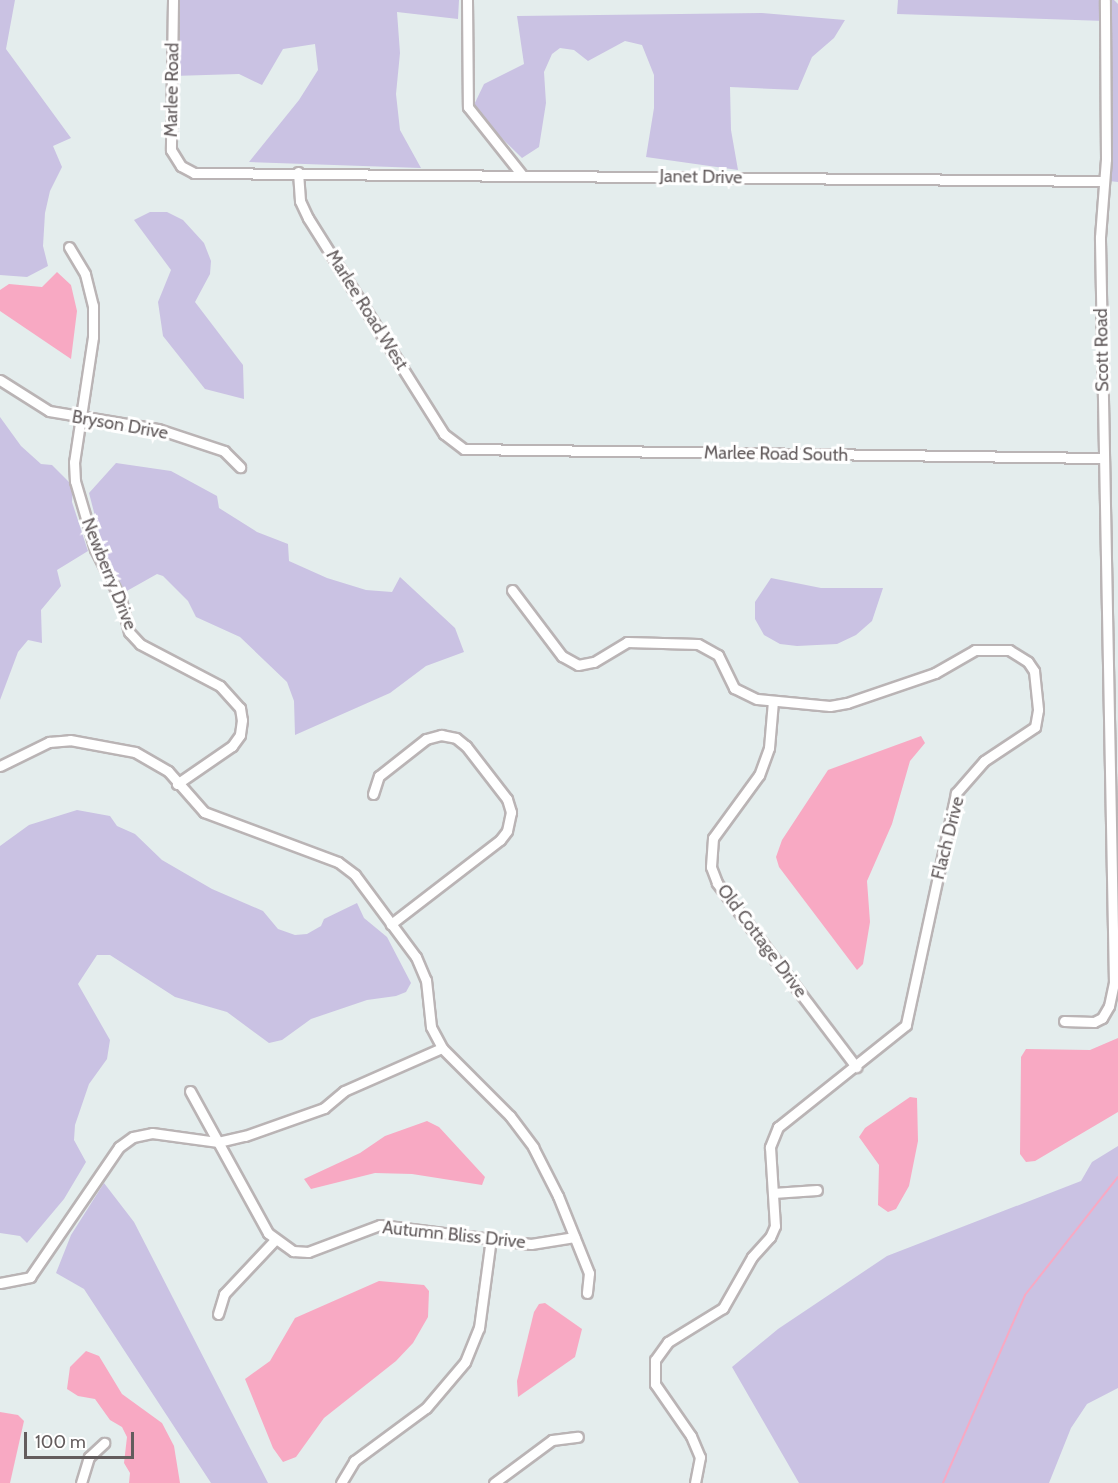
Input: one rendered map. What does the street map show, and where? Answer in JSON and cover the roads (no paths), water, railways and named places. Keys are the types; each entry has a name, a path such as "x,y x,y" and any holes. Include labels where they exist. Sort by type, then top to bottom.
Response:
{"street":[{"name":"Marlee Road","path":"173,0 171,150 178,164 198,173 298,172"},
{"path":"467,0 468,107 522,174"},
{"name":"Scott Road","path":"1064,1021 1094,1022 1102,1018 1109,1006 1114,983 1103,458 1105,0"},
{"name":"Janet Drive","path":"298,172 1103,181"},
{"name":"Marlee Road West","path":"298,172 303,210 452,442"},
{"name":"Newberry Drive","path":"69,247 85,273 93,306 93,337 74,462 75,482 95,549 121,600 129,632 140,644 219,686 240,708 240,735 232,746 177,784"},
{"name":"Bryson Drive","path":"0,380 49,411 80,418 158,429 224,451 240,467"},
{"name":"Marlee Road South","path":"452,442 474,452 1103,458"},
{"name":"Flach Drive","path":"512,590 562,656 578,665 594,662 627,642 698,644 710,647 718,655 734,688 742,695 773,701 830,706 847,703 935,673 975,650 1009,650 1028,662 1034,671 1038,711 1035,727 984,761 956,793 906,1025 778,1126 770,1147 775,1226 752,1257 731,1298 723,1308 668,1342 655,1360 654,1384 691,1436 700,1457 695,1483"},
{"name":"Old Cottage Drive","path":"773,701 769,748 759,775 713,838 711,867 717,883 856,1066"},
{"path":"373,794 379,776 426,739 441,735 456,738 465,746 507,799 511,812 507,831 500,840 391,924"},
{"path":"0,766 29,749 70,740 135,752 168,771 204,813 338,862 355,875 422,970 431,1027 442,1048 510,1116 533,1147 589,1273 587,1293"},
{"path":"0,1283 30,1277 119,1147 134,1137 152,1133 218,1142 324,1108 344,1091 442,1048"},
{"path":"190,1091 274,1241 224,1294 218,1314"},
{"path":"773,1193 817,1190"},
{"name":"Autumn Bliss Drive","path":"274,1241 293,1251 308,1252 380,1225 531,1244 573,1237"},
{"path":"341,1483 354,1461 426,1408 465,1362 478,1328 491,1238"},
{"path":"494,1483 552,1440 578,1437"},
{"path":"81,1483 89,1457 104,1443"}],"waterway":[{"path":"943,1483 1025,1295 1118,1177"}]}
